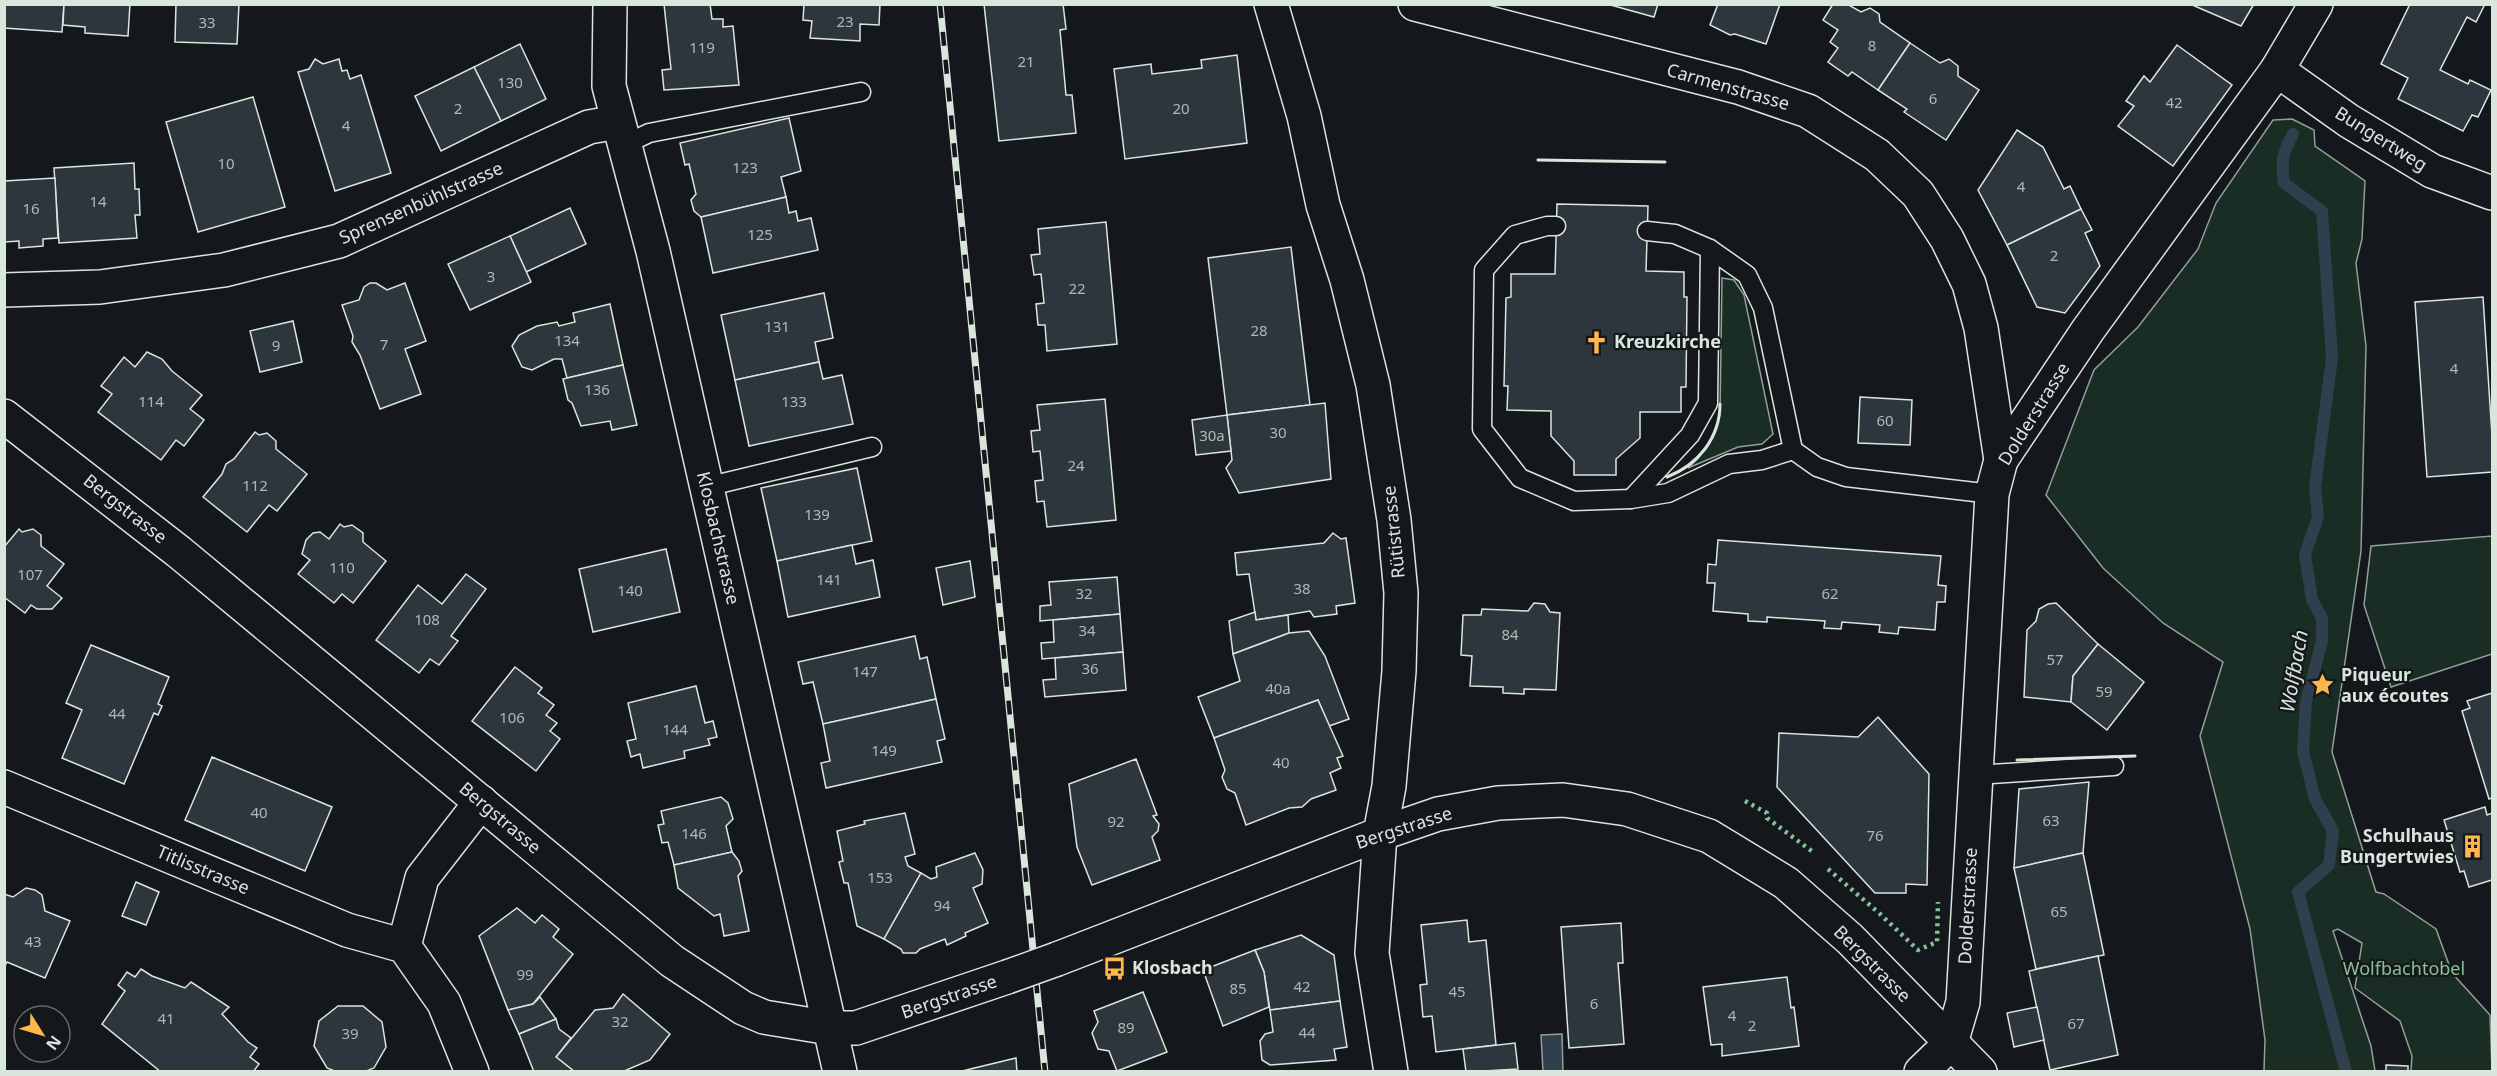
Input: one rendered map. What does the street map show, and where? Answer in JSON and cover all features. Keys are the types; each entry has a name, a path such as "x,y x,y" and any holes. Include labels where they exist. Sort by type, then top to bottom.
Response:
{"street":[{"name":"Klosbachstrasse","path":"610,4 609,86 653,251 840,1071"},
{"name":"Rütistrasse","path":"1271,4 1304,116 1323,205 1347,280 1373,385 1394,520 1401,593 1399,671 1389,786 1380,834 1372,953 1391,1071"},
{"name":"Carmenstrasse","path":"1415,4 1738,87 1808,111 1877,155 1918,194 1947,239 1969,284 1981,328 2001,460"},
{"name":"Dolderstrasse","path":"1951,1043 1963,1002 1992,494 2001,460 2088,330 2277,70 2316,4"},
{"name":"Bungertweg","path":"2277,70 2349,121 2432,171 2493,192"},
{"name":"Sprensenbühlstrasse","path":"4,290 100,287 224,270 339,242 589,127 621,133"},
{"name":"Bergstrasse","path":"4,416 179,552 672,961 743,1008 764,1017 830,1028 856,1028 1007,977 1380,834 1438,814 1488,805 1563,800 1627,809 1709,836 1786,883 1850,939 1980,1071"},
{"name":"Titlisstrasse","path":"4,787 347,930 404,946"},
{"path":"472,1071 444,1003 404,946 422,878 481,802"},
{"path":"1921,1071 1951,1043"}],"lane":[{"path":"621,133 649,133 861,92"},
{"path":"1556,226 1547,226 1515,235 1484,270 1482,429 1520,478 1574,501 1631,499 1668,494 1729,464 1762,460 1793,450"},
{"path":"1647,231 1675,234 1710,249 1747,275 1763,308 1793,450 1817,467 1846,477 1992,494"},
{"path":"1631,499 1690,435 1708,403 1710,249"},
{"path":"706,487 872,447"},
{"path":"1976,775 2115,766"}],"green space":[{"name":"Wolfbachtobel","path":"2292,119 2314,130 2315,146 2365,181 2362,239 2356,263 2366,346 2361,551 2332,752 2376,892 2384,894 2436,929 2452,973 2490,1015 2492,1071 2411,1071 2412,1056 2400,1021 2355,988 2362,943 2338,929 2333,931 2371,1046 2375,1071 2264,1071 2265,1040 2250,929 2200,736 2223,662 2163,623 2103,568 2046,495 2094,370 2138,327 2198,249 2216,203 2273,120"},
{"path":"1722,278 1734,280 1744,295 1773,434 1762,444 1738,447 1688,468 1708,444 1720,414"},
{"path":"2492,536 2492,654 2391,687 2364,605 2371,546"}],"water":[{"path":"1562,1034 1563,1071 1543,1071 1541,1035"}],"building":[{"path":"4,4 64,4 62,32 4,28"},
{"path":"64,4 130,4 128,36 85,33 85,27 63,25"},
{"path":"176,4 239,4 237,44 175,42"},
{"path":"664,4 710,4 712,19 723,19 723,27 733,26 739,85 664,90 662,70 671,69"},
{"path":"804,4 880,4 879,25 860,24 860,41 810,38 812,21 803,20"},
{"path":"984,4 1063,4 1066,29 1060,30 1066,95 1072,95 1076,133 999,141"},
{"path":"1607,4 1658,4 1654,17"},
{"path":"1718,4 1780,4 1766,44 1735,34 1730,35 1710,25"},
{"path":"1833,4 1847,4 1861,12 1870,8 1879,14 1880,22 1910,43 1878,90 1852,72 1848,76 1828,62 1838,48 1830,42 1838,30 1823,20"},
{"path":"2190,4 2254,4 2241,26"},
{"path":"2410,4 2485,4 2476,22 2467,17 2440,70 2468,84 2470,80 2491,90 2478,117 2472,115 2463,131 2398,99 2408,78 2381,64"},
{"path":"1910,43 1940,63 1949,59 1958,66 1958,76 1979,90 1946,140 1904,112 1907,109 1878,90"},
{"path":"520,44 546,99 501,121 474,67"},
{"path":"2177,45 2232,85 2173,166 2118,126 2134,106 2126,101 2144,76 2150,82"},
{"path":"1237,55 1247,143 1125,159 1114,69 1151,64 1152,74 1202,68 1201,60"},
{"path":"315,59 323,64 339,59 342,71 347,70 350,79 361,75 391,173 335,191 298,72 309,69"},
{"path":"474,67 501,121 441,151 415,96"},
{"path":"253,97 285,207 198,232 166,122"},
{"path":"789,118 801,171 781,177 786,197 701,217 694,211 691,200 696,194 689,164 685,165 680,143"},
{"path":"2017,130 2043,147 2064,189 2070,186 2081,209 2007,245 1978,190"},
{"path":"134,163 135,189 139,189 140,215 135,215 137,238 59,243 54,168"},
{"path":"55,178 58,238 43,239 43,246 19,248 19,241 4,242 4,181"},
{"path":"786,197 789,213 796,211 798,221 811,218 818,250 713,273 701,217"},
{"name":"Kreuzkirche","path":"1557,204 1648,206 1646,271 1684,272 1684,297 1687,297 1686,387 1681,387 1681,412 1640,412 1640,438 1616,459 1616,475 1574,475 1574,461 1551,436 1551,411 1507,410 1508,386 1504,386 1506,298 1511,297 1511,274 1555,274"},
{"path":"570,208 586,244 526,272 510,236"},
{"path":"2081,209 2092,230 2085,233 2100,266 2065,313 2037,307 2007,245"},
{"path":"1106,222 1117,344 1047,351 1045,325 1038,325 1036,304 1044,303 1041,274 1034,275 1031,255 1040,254 1038,229"},
{"path":"510,236 531,282 470,310 448,264"},
{"path":"1291,247 1310,405 1227,415 1208,258"},
{"path":"370,283 376,283 387,290 405,283 426,341 405,349 421,394 380,409 360,355 352,342 353,336 342,305 359,300 364,287"},
{"path":"824,293 833,338 815,342 819,362 735,380 721,315"},
{"path":"2483,297 2492,436 2492,472 2427,477 2415,302"},
{"path":"610,304 623,365 567,378 562,359 554,359 532,370 522,367 512,346 519,335 537,326 557,322 559,326 575,322 573,313"},
{"path":"293,321 302,362 260,372 250,331"},
{"path":"147,352 162,359 172,371 202,395 190,409 204,420 184,446 176,440 161,460 98,412 112,394 101,386 124,357 135,367"},
{"path":"819,362 823,379 842,375 853,424 749,446 735,380"},
{"path":"623,365 637,425 612,430 610,421 581,426 572,403 568,400 563,379"},
{"path":"1860,397 1912,400 1910,445 1858,443"},
{"path":"1105,399 1116,520 1047,527 1044,501 1037,502 1035,481 1043,480 1040,451 1033,452 1031,431 1040,430 1037,405"},
{"path":"1325,403 1331,479 1239,493 1226,468 1232,460 1227,415"},
{"path":"1227,415 1231,451 1196,455 1192,420"},
{"path":"255,432 259,435 267,433 276,441 276,449 307,474 277,511 269,505 247,532 203,497 222,474 226,464 234,459"},
{"path":"857,468 872,541 777,561 761,488"},
{"path":"340,524 344,527 352,525 363,533 363,542 386,561 353,603 342,594 334,603 298,574 310,560 302,554 306,540 313,533 320,532 329,539"},
{"path":"19,529 22,532 33,529 41,535 41,546 64,564 47,586 62,598 52,609 37,609 31,605 25,613 4,597 4,547"},
{"path":"1333,533 1341,539 1346,538 1355,603 1336,606 1337,614 1314,617 1310,611 1256,620 1249,574 1237,575 1235,553 1324,543"},
{"path":"1718,540 1941,556 1938,585 1946,586 1945,602 1937,602 1935,630 1899,627 1898,634 1879,632 1880,625 1842,622 1841,629 1824,628 1825,621 1767,617 1767,622 1748,621 1748,614 1713,611 1715,583 1707,583 1708,564 1716,565"},
{"path":"852,545 856,564 873,560 880,597 788,617 777,561"},
{"path":"666,549 680,612 593,632 579,569"},
{"path":"970,561 975,597 943,605 936,568"},
{"path":"466,574 486,589 451,636 458,641 439,665 430,659 419,673 376,640 418,585 442,604"},
{"path":"1117,577 1120,614 1040,621 1040,606 1051,605 1049,582"},
{"path":"1534,603 1545,604 1550,612 1560,613 1556,690 1524,689 1524,694 1503,693 1503,687 1470,686 1472,656 1461,655 1463,615 1481,615 1482,609 1528,611"},
{"path":"2056,603 2098,644 2073,676 2071,702 2024,697 2027,630 2036,621 2039,609"},
{"path":"1255,612 1256,620 1288,615 1289,633 1233,654 1229,621"},
{"path":"1120,614 1123,652 1042,659 1041,643 1054,642 1053,620"},
{"path":"1309,631 1325,656 1349,719 1329,726 1318,700 1214,738 1198,697 1240,681 1233,654 1289,633"},
{"path":"915,636 920,659 927,657 936,699 823,724 813,682 803,684 798,662"},
{"path":"2098,644 2144,682 2107,730 2071,702 2073,676"},
{"path":"91,645 169,677 158,704 162,706 158,715 154,713 124,784 62,758 82,710 66,703"},
{"path":"1123,652 1126,690 1045,697 1043,680 1056,679 1055,658"},
{"path":"515,667 542,688 538,693 554,705 546,715 557,723 550,731 560,739 536,771 472,721"},
{"path":"696,686 705,723 713,721 717,737 708,739 710,745 684,751 685,758 643,768 640,754 631,757 627,741 636,739 628,703"},
{"name":"Schulhaus Bungertwies","path":"2492,693 2492,798 2489,799 2462,711 2470,708 2467,701"},
{"path":"936,699 945,739 937,741 942,762 826,788 821,763 830,761 823,724"},
{"path":"1318,700 1343,756 1337,758 1341,768 1330,773 1336,790 1311,799 1302,807 1289,808 1246,825 1235,793 1227,789 1222,777 1225,770 1214,738"},
{"path":"1878,717 1929,774 1927,885 1906,884 1906,893 1875,893 1777,787 1779,733 1858,737"},
{"path":"212,757 332,807 305,871 185,820"},
{"path":"1136,759 1157,815 1153,816 1159,824 1158,831 1152,837 1160,860 1092,885 1077,847 1069,784"},
{"path":"2089,782 2083,853 2014,868 2019,789"},
{"path":"721,797 728,803 733,819 726,826 732,852 674,865 668,842 662,843 658,825 664,824 661,811"},
{"name":"Schulhaus Bungertwies","path":"2485,807 2487,815 2492,813 2492,880 2469,887 2464,871 2460,872 2444,820"},
{"path":"905,813 915,854 905,857 908,866 921,873 884,939 857,926 848,883 844,883 839,862 843,861 837,831 865,824 864,821"},
{"path":"732,852 739,861 742,871 738,876 749,931 724,936 720,914 714,916 678,888 674,865"},
{"path":"975,853 983,870 982,884 973,888 988,923 965,933 966,936 947,945 945,939 920,949 916,953 903,953 901,949 884,939 921,873 931,879 937,877 936,867"},
{"path":"2083,853 2104,955 2036,969 2014,868"},
{"path":"136,882 159,892 146,925 122,916"},
{"path":"26,888 42,895 45,911 70,921 45,978 7,962 4,968 4,894 13,897"},
{"path":"517,908 535,923 542,915 559,929 553,937 573,954 533,1004 508,1010 479,936"},
{"path":"1467,920 1469,942 1486,940 1496,1045 1436,1052 1432,1016 1423,1017 1420,985 1427,984 1421,925"},
{"path":"1621,923 1623,963 1618,963 1624,1044 1569,1048 1561,927"},
{"path":"1301,935 1334,955 1340,1001 1270,1010 1264,972 1255,950"},
{"path":"1255,950 1264,972 1269,1007 1223,1026 1203,970"},
{"path":"2098,956 2118,1055 2050,1070 2029,971"},
{"path":"141,969 152,976 185,988 191,982 229,1007 222,1014 248,1042 257,1048 250,1057 259,1064 253,1072 161,1072 102,1024 125,991 118,985 127,972 135,977"},
{"path":"1787,977 1799,1046 1722,1056 1722,1044 1711,1045 1703,987"},
{"path":"1143,992 1167,1052 1117,1071 1109,1051 1098,1049 1092,1033 1098,1022 1094,1011"},
{"path":"623,994 670,1034 650,1060 622,1072 575,1072 556,1057 595,1010 613,1008"},
{"path":"540,997 556,1019 519,1034 508,1010 533,1004"},
{"path":"1340,1001 1347,1047 1334,1049 1336,1060 1270,1065 1262,1060 1260,1041 1265,1034 1273,1032 1270,1010"},
{"path":"338,1006 363,1006 382,1022 386,1047 374,1068 364,1072 337,1072 327,1068 314,1046 319,1021"},
{"path":"2037,1007 2044,1040 2014,1047 2007,1013"},
{"path":"556,1019 559,1029 571,1038 556,1057 575,1072 534,1072 519,1034"},
{"path":"1515,1043 1518,1069 1466,1072 1463,1049"},
{"path":"1016,1058 1017,1072 958,1072"},
{"path":"2386,1065 2408,1066 2408,1072 2386,1072"}],"waterway":[{"name":"Wolfbach","path":"2293,134 2283,158 2284,183 2322,211 2332,358 2315,487 2318,517 2305,554 2312,600 2322,618 2322,641 2306,702 2303,751 2315,799 2333,831 2329,865 2298,892 2346,1072"}],"railway":[{"path":"940,4 1045,1072"}],"hedge":[{"path":"1745,801 1767,813 1767,818 1813,852"},
{"path":"1828,869 1918,950 1937,942 1938,902"}],"wall":[{"path":"1538,160 1665,162"},
{"path":"1667,477 1688,465 1705,449 1716,428 1720,404"},
{"path":"2017,760 2135,756"}],"place":[{"name":"Kreuzkirche","path":"1596,342"},
{"name":"Piqueur aux écoutes","path":"2323,685"},
{"name":"Schulhaus Bungertwies","path":"2472,846"},
{"name":"Klosbach","path":"1114,968"}]}
